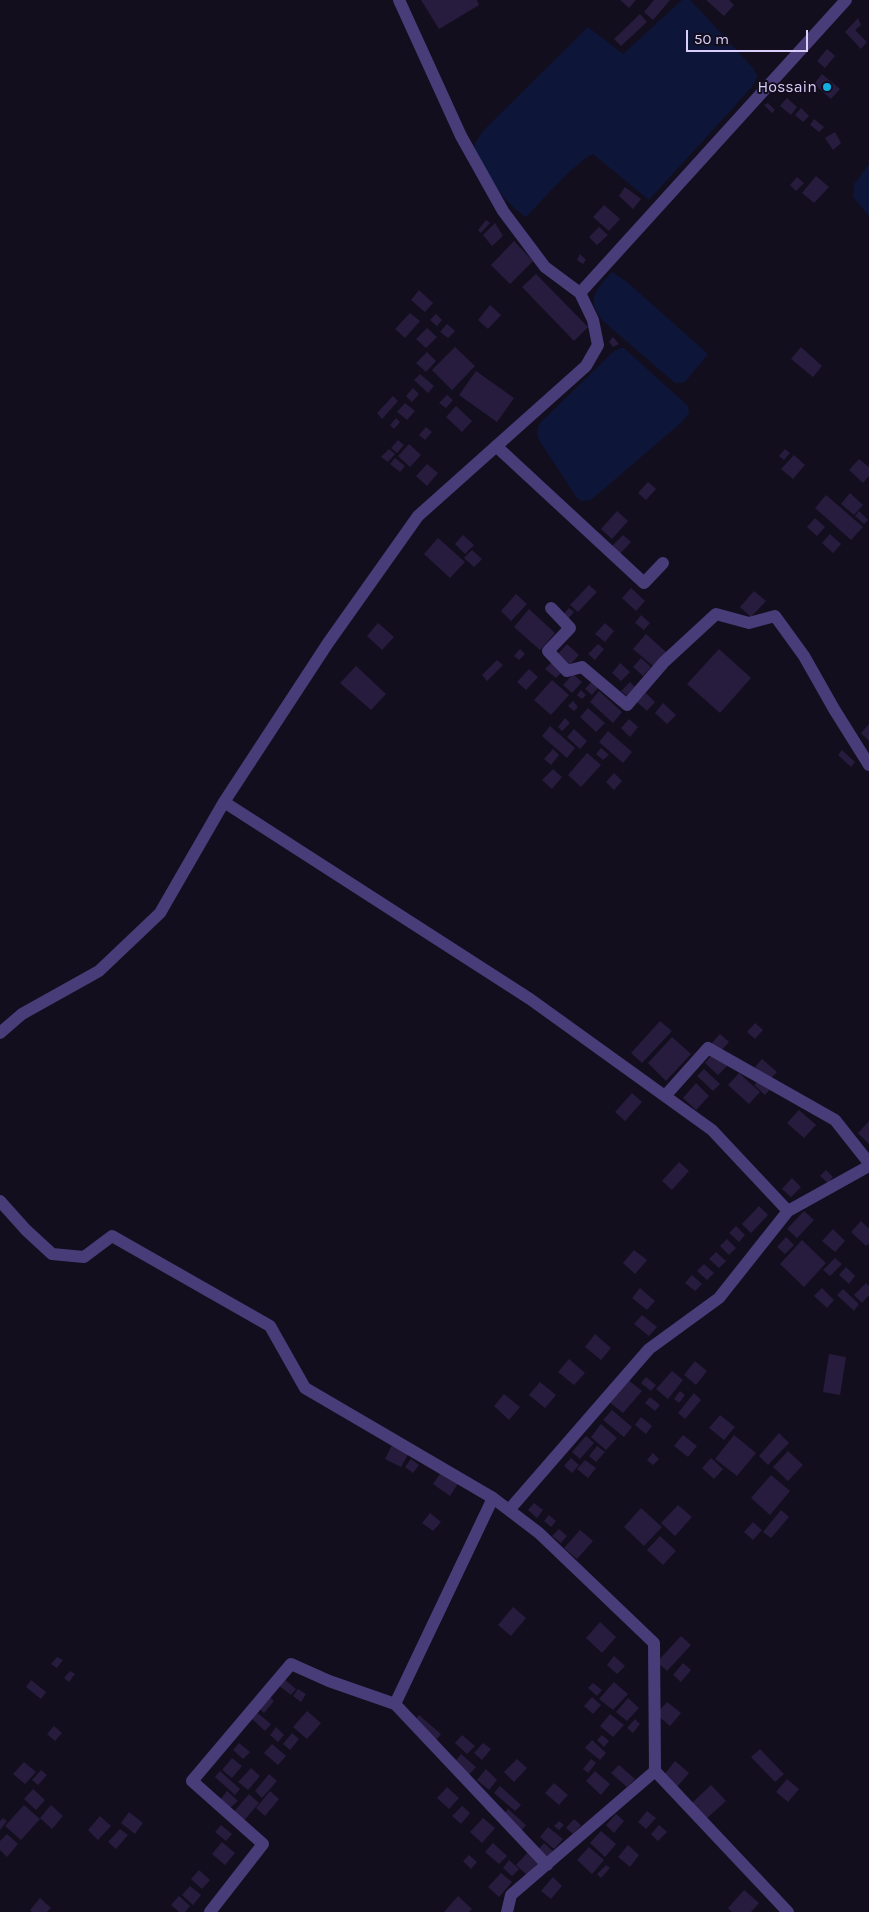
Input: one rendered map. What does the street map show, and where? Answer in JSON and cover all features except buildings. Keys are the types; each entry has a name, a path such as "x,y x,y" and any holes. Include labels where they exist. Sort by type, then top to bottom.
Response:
{"street":[{"path":"0,1033 22,1014 99,971 160,913 224,802 328,643 418,516 586,366 598,345 593,320 580,293 546,268 503,211 461,136 399,0"},
{"path":"580,293 846,0"},
{"path":"496,446 644,584 663,563"},
{"path":"551,608 570,628 548,651 567,671 582,667 627,705 664,662 716,614 749,623 775,616 804,656 869,765"},
{"path":"224,802 530,999 712,1130 788,1211"},
{"path":"509,1510 649,1349 719,1298 788,1211 869,1165 835,1120 708,1048 665,1096"},
{"path":"0,1200 26,1230 52,1254 84,1257 112,1236 270,1326 305,1388 493,1498 539,1533 654,1644 655,1771 788,1912"},
{"path":"395,1704 493,1498"},
{"path":"210,1912 263,1844 192,1781 291,1664 329,1681 395,1704 547,1865"},
{"path":"507,1912 511,1895 655,1771"}],"water":[{"path":"682,0 690,0 752,67 758,76 751,88 649,200 593,154 568,173 526,217 502,194 474,148 483,131 588,27 623,54"},
{"path":"869,164 869,216 853,197 854,184"},
{"path":"612,272 627,282 708,354 685,382 675,383 603,321 594,300 597,289"},
{"path":"624,348 688,406 689,413 683,421 591,500 582,501 577,498 539,440 537,433 539,424 613,352"}],"place":[{"name":"Hossain","path":"827,87"}]}
